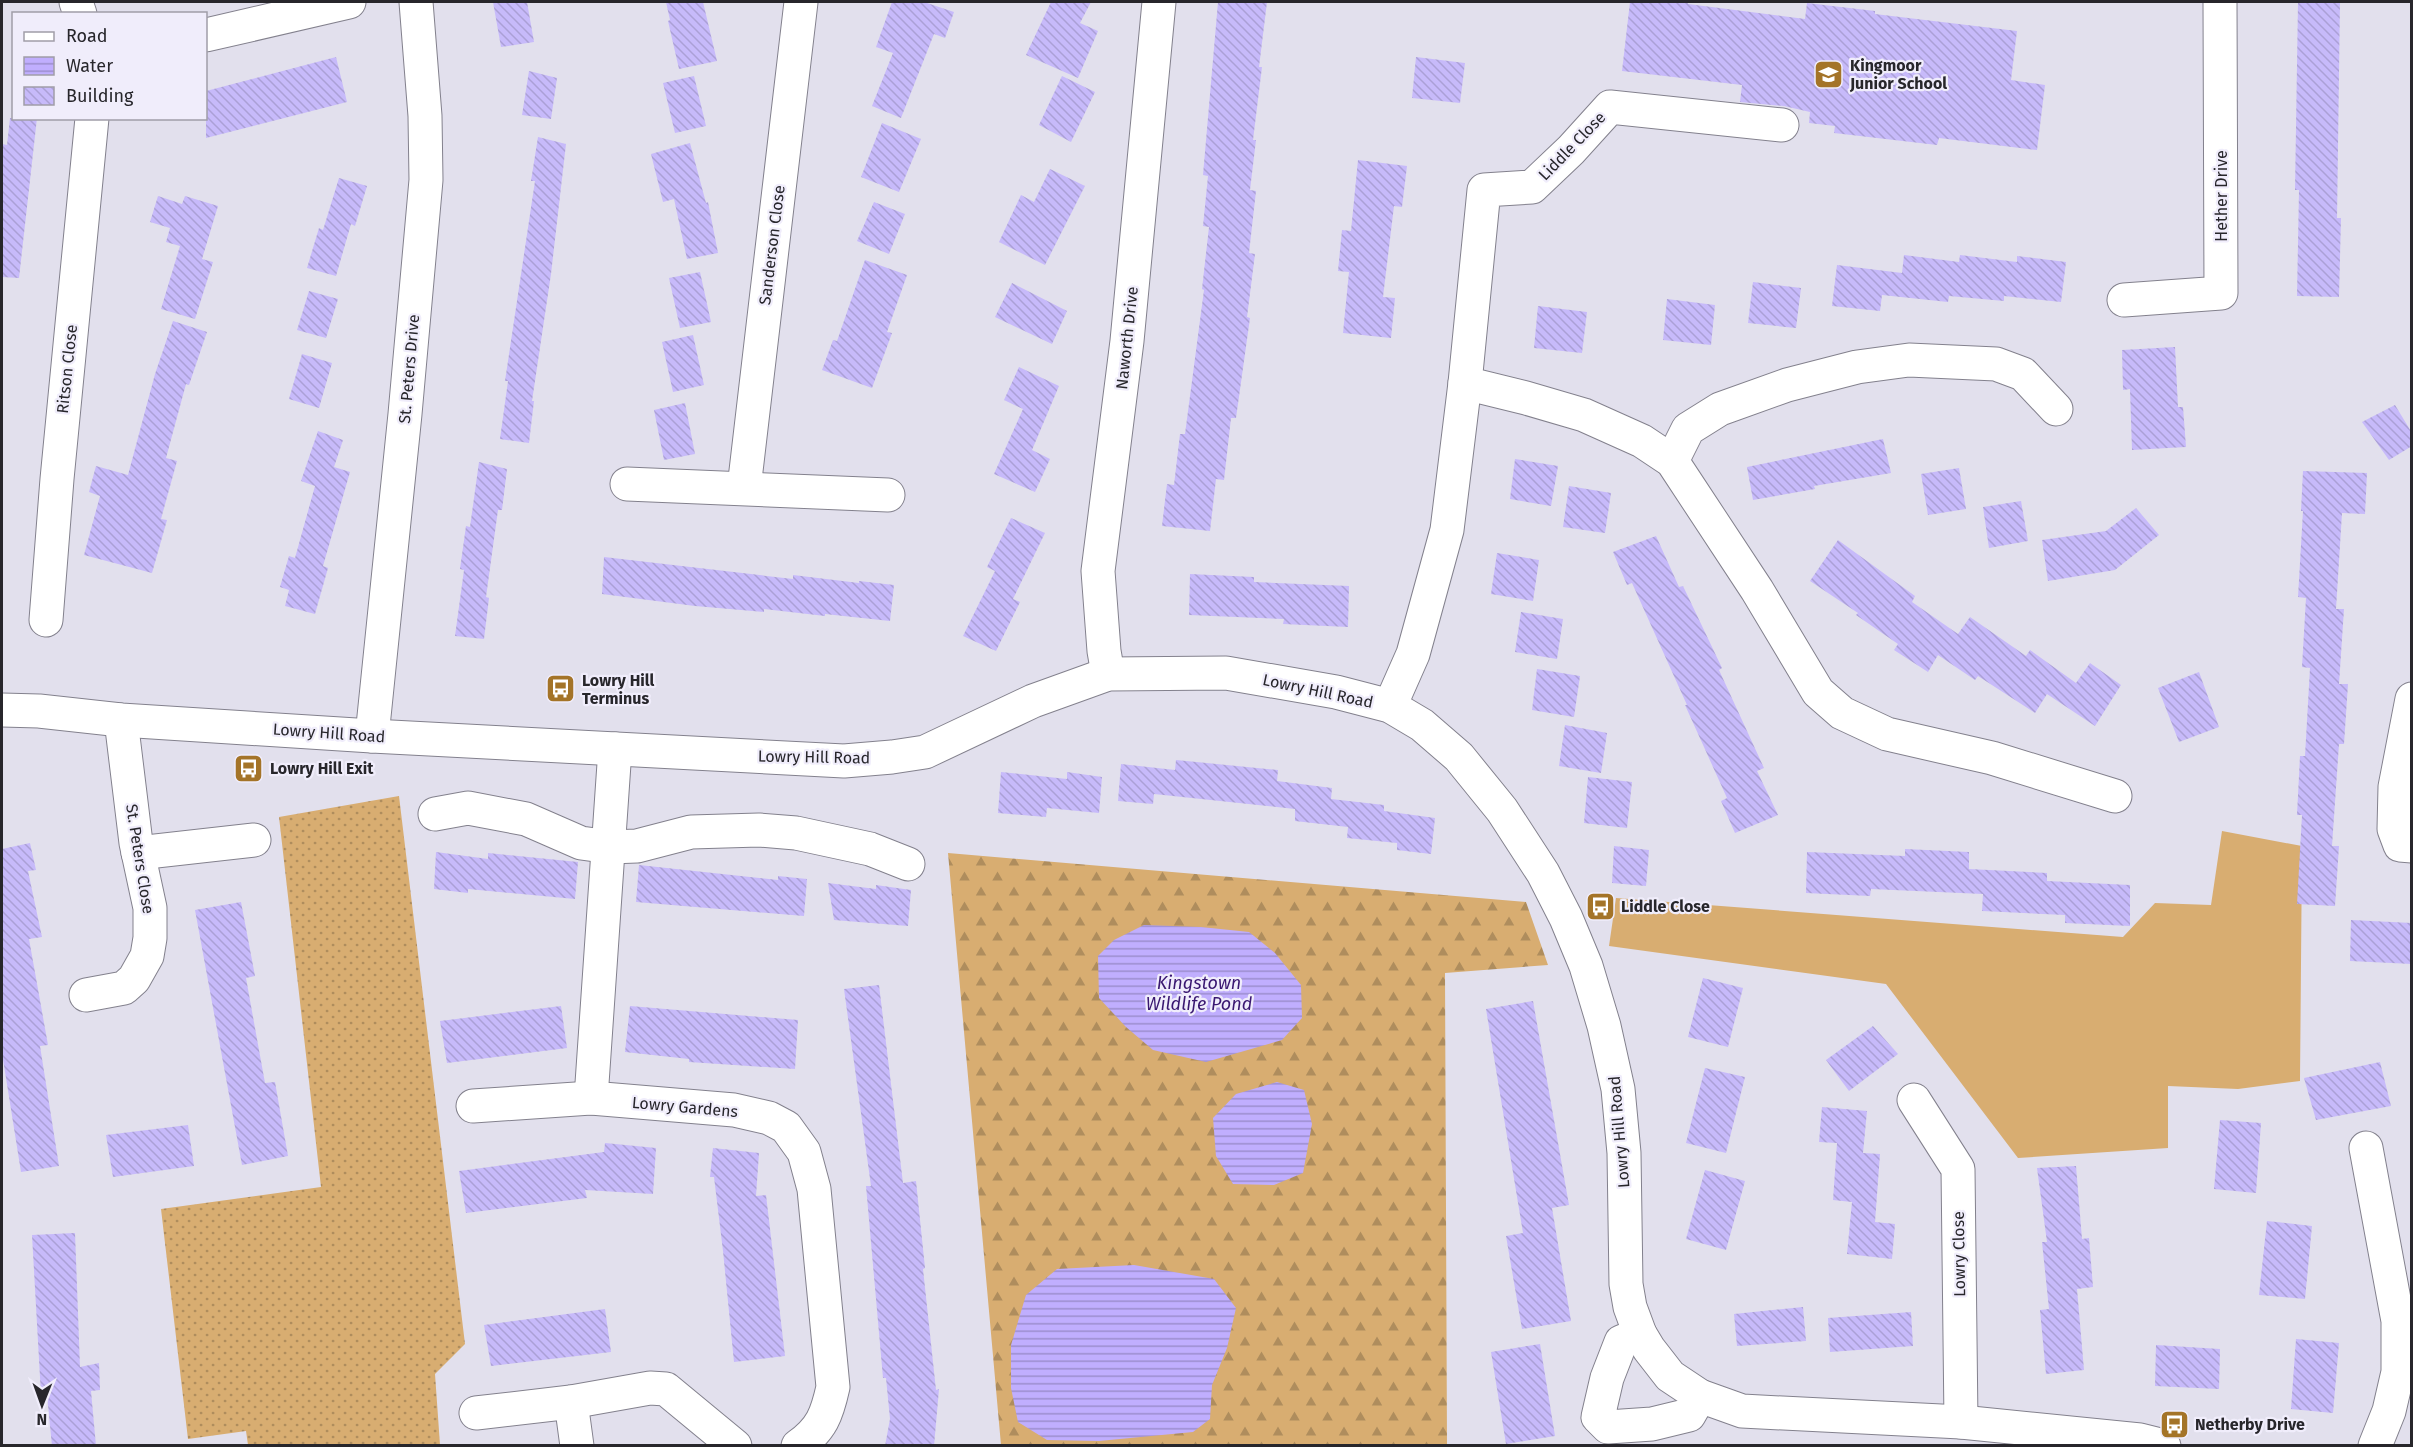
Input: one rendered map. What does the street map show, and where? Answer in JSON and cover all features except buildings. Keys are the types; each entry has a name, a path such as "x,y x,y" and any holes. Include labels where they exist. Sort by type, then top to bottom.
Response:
{"street":[{"path":"207,35 348,2"},
{"name":"St. Peters Drive","path":"372,736 426,180 425,116 416,2"},
{"name":"Sanderson Close","path":"744,488 801,2"},
{"name":"Naworth Drive","path":"1108,674 1098,571 1127,341 1159,2"},
{"name":"Hether Drive","path":"2124,300 2221,294 2220,2"},
{"name":"Liddle Close","path":"1390,706 1413,654 1447,530 1466,383 1484,190 1532,187 1571,150 1610,107 1782,125"},
{"name":"Ritson Close","path":"46,620 57,479 92,120"},
{"path":"1672,461 1688,429 1720,409 1787,385 1857,367 1909,360 1996,364 2023,374 2049,390"},
{"path":"1466,383 1584,416 1642,441 1672,461 1757,590 1818,692 1842,714 1887,734 1992,758 2115,796"},
{"path":"627,484 888,495"},
{"name":"Lowry Hill Road","path":"2,710 372,736 843,761 925,752 1033,702 1108,674 1226,673 1336,692 1390,706 1422,724 1459,757 1502,810 1543,873 1566,918 1586,966 1604,1026 1618,1089 1624,1153 1626,1284 1630,1307 1640,1334 1670,1376 1700,1396 1742,1411 1961,1422 2140,1440 2164,1446"},
{"path":"2412,699 2395,787 2394,829 2400,845 2412,846"},
{"name":"St. Peters Close","path":"86,995 124,988 134,979 147,956 150,938 150,908 138,853 121,720"},
{"path":"591,1098 615,749"},
{"path":"435,814 468,808 526,819 582,843 610,847 638,846 691,832 759,830 796,833 870,849 908,864"},
{"path":"138,853 254,840"},
{"name":"Lowry Gardens","path":"473,1106 591,1098 734,1110 769,1118 786,1127 804,1152 814,1189 833,1387 827,1413 813,1435 798,1446"},
{"name":"Lowry Close","path":"1914,1100 1958,1169 1961,1422"},
{"path":"2366,1148 2398,1321 2398,1372 2389,1411 2375,1446"},
{"path":"1640,1334 1621,1342 1607,1378 1598,1417 1608,1427 1652,1424 1689,1415 1700,1396"},
{"path":"476,1413 570,1402 650,1388 666,1389 735,1446"},
{"path":"570,1402 577,1446"}],"green space":[{"path":"399,796 465,1344 435,1374 440,1445 248,1445 246,1431 188,1439 161,1209 321,1187 279,817"},
{"path":"2222,831 2302,846 2300,1081 2238,1089 2168,1086 2168,1148 2018,1158 1886,984 1609,946 1616,898 2123,937 2155,903 2211,905"},
{"path":"948,853 1526,902 1548,965 1445,973 1447,1445 1001,1445"}],"water":[{"name":"Kingstown Wildlife Pond","path":"1144,925 1249,932 1275,953 1301,985 1302,1018 1282,1040 1206,1062 1153,1050 1126,1027 1099,998 1098,956 1114,940"},
{"path":"1277,1082 1304,1090 1312,1124 1303,1173 1274,1185 1233,1184 1216,1156 1213,1118 1236,1094"},
{"path":"1134,1265 1214,1279 1236,1308 1227,1348 1212,1385 1210,1419 1193,1432 1099,1441 1047,1440 1018,1422 1011,1388 1011,1345 1026,1295 1057,1269"}],"place":[{"name":"Kingmoor Junior School","path":"1829,74"},
{"name":"Lowry Hill Terminus","path":"561,689"},
{"name":"Lowry Hill Exit","path":"249,768"},
{"name":"Liddle Close","path":"1600,906"},
{"name":"Netherby Drive","path":"2174,1424"}]}
